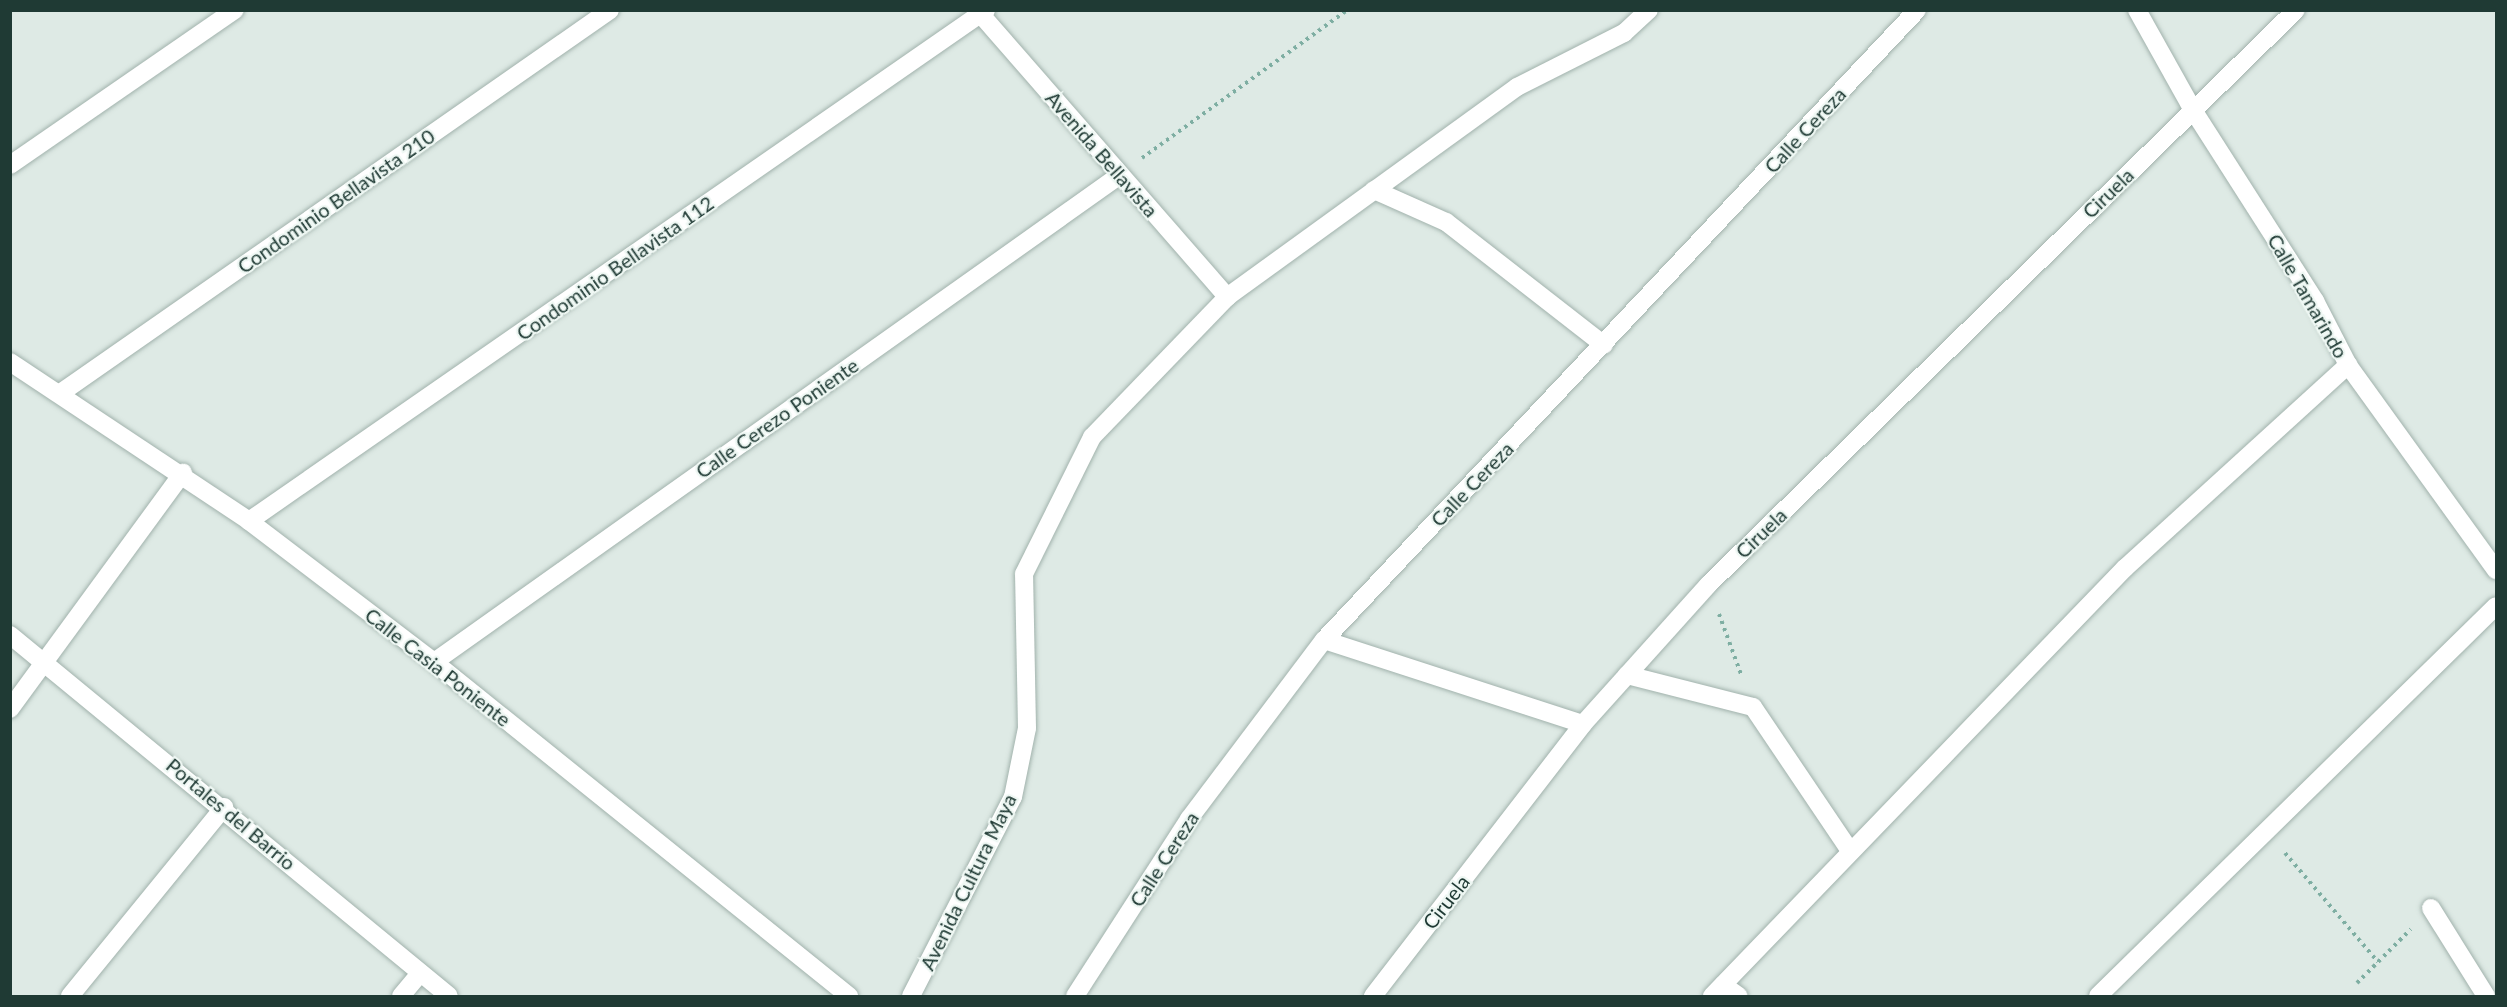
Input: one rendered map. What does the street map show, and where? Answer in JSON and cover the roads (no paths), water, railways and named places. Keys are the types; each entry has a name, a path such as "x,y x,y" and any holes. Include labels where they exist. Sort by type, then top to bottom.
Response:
{"street":[{"path":"10,165 235,10"},
{"name":"Condominio Bellavista 210","path":"62,393 610,10"},
{"name":"Avenida Cultura Maya","path":"911,996 1013,797 1027,728 1024,574 1092,437 1227,297 1516,87 1624,33 1649,10"},
{"name":"Calle Cereza","path":"1075,996 1189,819 1324,640 1917,10"},
{"name":"Calle Tamarindo","path":"2137,10 2193,110 2315,301 2348,365 2496,570"},
{"name":"Ciruela","path":"1373,996 1583,724 1708,585 2296,10"},
{"name":"Avenida Bellavista","path":"981,12 1227,297"},
{"name":"Condominio Bellavista 112","path":"249,521 981,12"},
{"name":"Calle Cerezo Poniente","path":"434,662 1120,175"},
{"path":"1374,190 1446,222 1604,345"},
{"name":"Calle Casia Poniente","path":"10,362 62,393 183,473 249,521 434,662 849,996"},
{"path":"1739,996 1718,991 1850,851 2125,568 2348,365"},
{"path":"10,709 49,663 183,473"},
{"path":"2098,996 2496,606"},
{"name":"Portales del Barrio","path":"10,635 49,663 449,996"},
{"path":"1324,640 1583,724"},
{"path":"1627,675 1753,707 1850,851"},
{"path":"70,996 224,807"},
{"path":"2431,908 2486,996"},
{"path":"401,996 420,973"}]}
